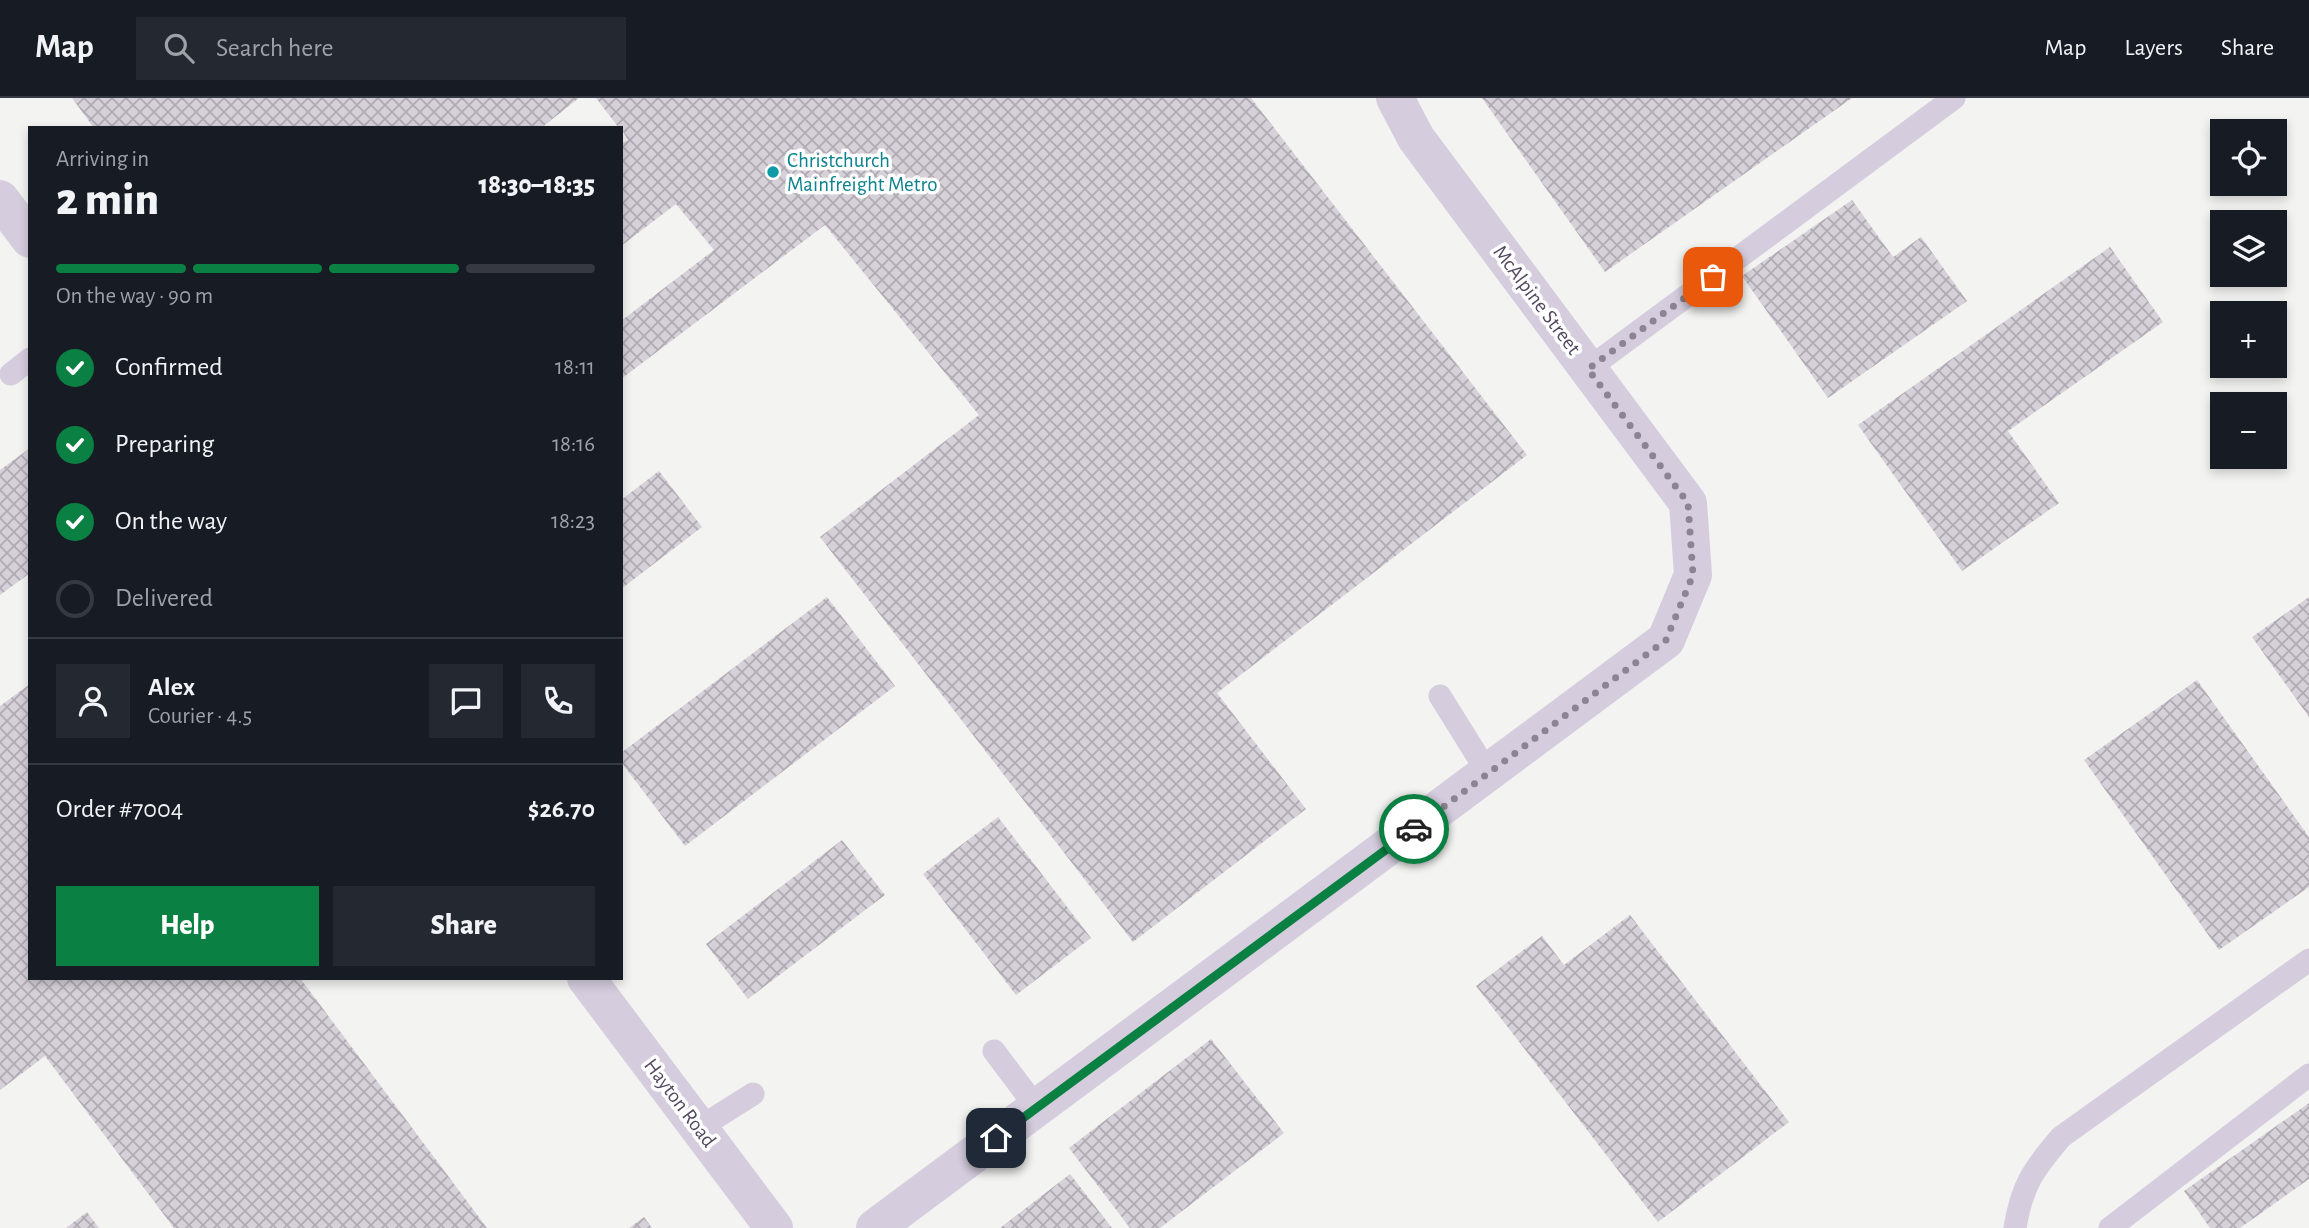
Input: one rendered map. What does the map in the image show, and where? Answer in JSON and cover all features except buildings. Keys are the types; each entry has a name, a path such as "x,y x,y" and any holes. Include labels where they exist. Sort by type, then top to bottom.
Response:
{"street":[{"name":"McAlpine Street","path":"875,1228 1666,640 1693,575 1688,503 1416,138 1395,98"},
{"path":"0,199 28,236"},
{"name":"Hayton Road","path":"588,980 774,1228"}],"lane":[{"path":"1588,369 1954,98"},
{"path":"11,374 28,361"},
{"path":"1440,696 1488,773"},
{"path":"2015,1228 2019,1200 2034,1169 2061,1137 2309,960"},
{"path":"994,1051 1037,1108"},
{"path":"2110,1228 2309,1075"},
{"path":"699,1128 753,1094"}],"way so far":[{"path":"1414,829 1666,640 1693,575 1688,503 1588,369 1713,277"}],"place":[{"name":"Christchurch Mainfreight Metro","path":"773,172"}],"route":[{"path":"996,1138 1414,829"}]}
